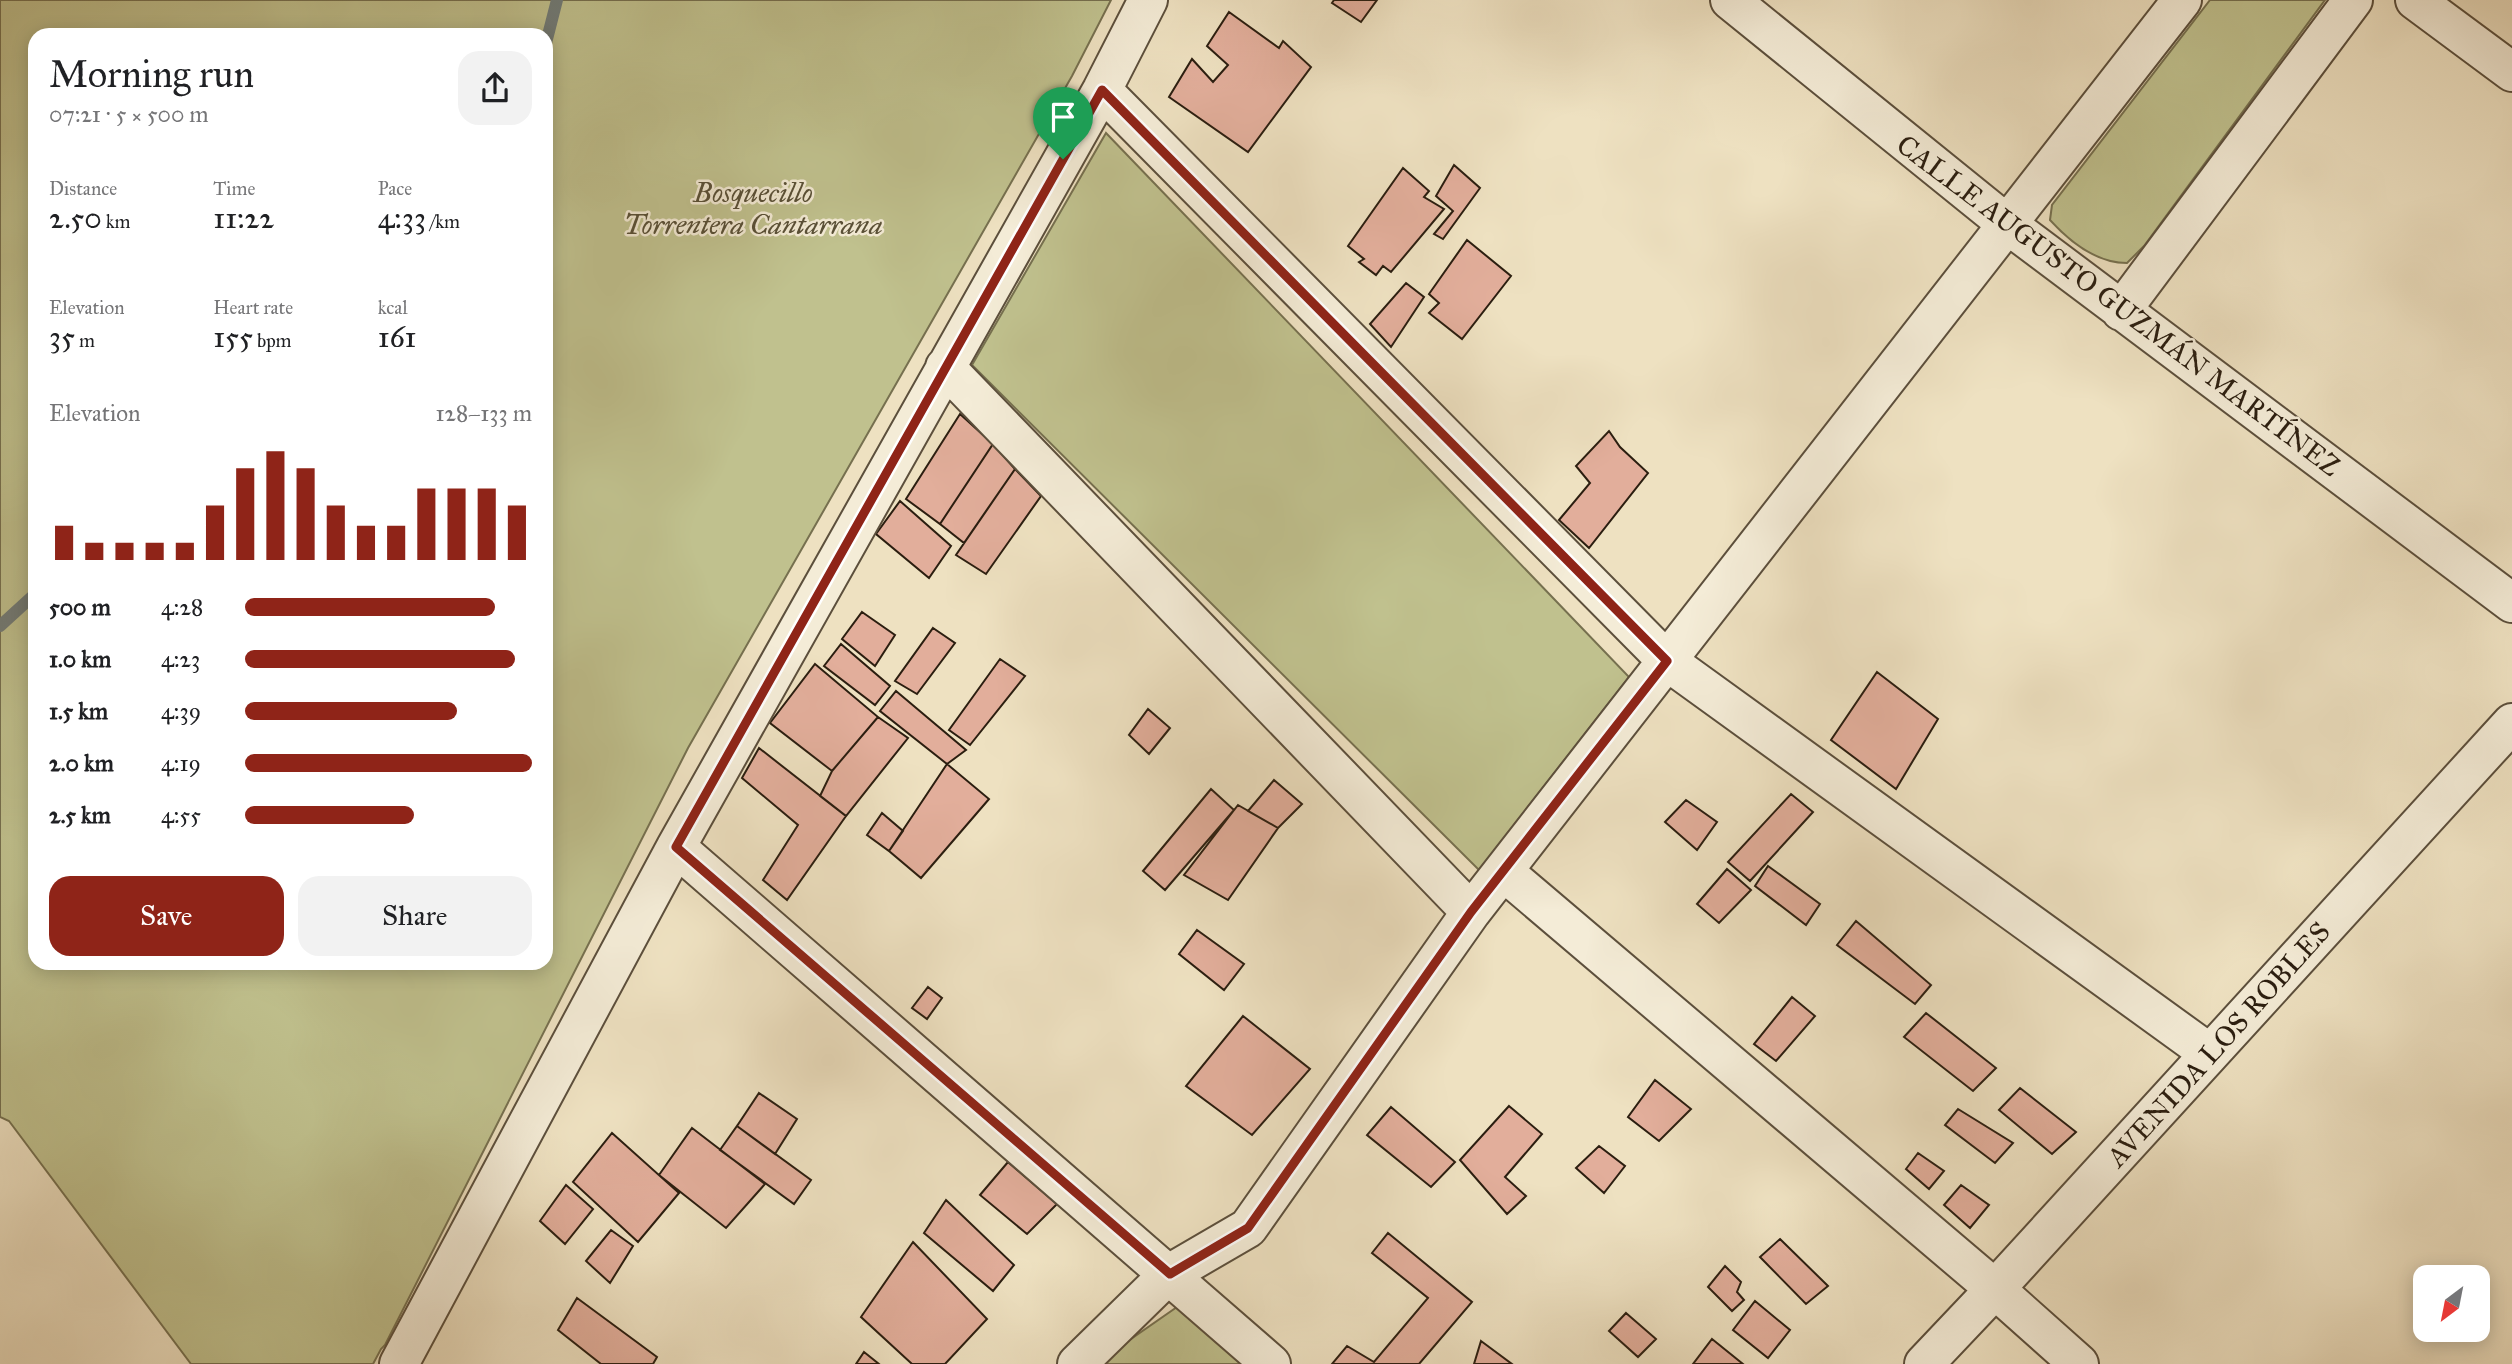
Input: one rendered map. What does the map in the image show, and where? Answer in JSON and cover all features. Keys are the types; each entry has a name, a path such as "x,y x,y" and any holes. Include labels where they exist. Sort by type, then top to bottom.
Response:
{"street":[{"path":"399,1364 676,847 1102,90 1148,0"},
{"name":"CALLE AUGUSTO GUZMÁN MARTÍNEZ","path":"1730,0 2007,224 2512,603"},
{"path":"1077,1364 1170,1274 1248,1228 1471,912 2182,0"},
{"path":"2121,311 2353,0"},
{"path":"2415,0 2512,72"},
{"path":"1102,90 1667,661 2209,1053"},
{"path":"945,368 1471,912"},
{"name":"AVENIDA LOS ROBLES","path":"1924,1364 2512,723"},
{"path":"676,847 1271,1364"},
{"path":"1503,872 1995,1289 2079,1364"}],"green space":[{"name":"Bosquecillo Torrentera Cantarrana","path":"0,0 1111,0 1072,76 688,748 373,1364 191,1364 9,1121 0,1117"},
{"path":"2210,0 2325,0 2144,246 2127,263 2095,255 2066,236 2050,220 2052,205"},
{"path":"1106,133 1629,677 1479,870 972,365"},
{"path":"1177,1307 1243,1364 1095,1364"}],"building":[{"path":"1334,0 1377,0 1361,22 1332,3"},
{"path":"1229,12 1279,48 1283,41 1311,67 1248,152 1169,97 1192,59 1213,82 1228,65 1207,46"},
{"path":"1454,165 1480,188 1443,239 1434,234 1453,211 1436,196"},
{"path":"1403,168 1429,191 1424,197 1444,209 1391,272 1383,266 1376,275 1359,262 1364,259 1348,246"},
{"path":"1467,240 1511,276 1462,339 1429,313 1439,303 1429,294"},
{"path":"1406,283 1424,297 1391,347 1370,324"},
{"path":"960,414 993,444 940,524 906,499"},
{"path":"1609,431 1620,447 1648,473 1589,548 1559,520 1590,483 1576,466"},
{"path":"993,444 1015,469 964,543 940,524"},
{"path":"1015,469 1041,496 986,574 956,555"},
{"path":"900,501 951,546 929,578 876,534"},
{"path":"862,612 895,635 875,666 842,639"},
{"path":"933,628 955,643 917,694 895,681"},
{"path":"841,644 890,686 875,705 824,666"},
{"path":"1000,659 1025,676 970,745 949,730"},
{"path":"815,664 878,717 832,771 770,723"},
{"path":"1877,672 1938,719 1896,789 1831,740"},
{"path":"896,691 966,750 947,764 880,711"},
{"path":"1148,709 1170,728 1149,754 1129,735"},
{"path":"878,717 908,738 846,816 820,796 832,771"},
{"path":"759,748 846,816 787,900 763,880 798,825 742,778"},
{"path":"947,764 989,799 921,878 889,851"},
{"path":"1274,780 1302,804 1278,828 1248,811"},
{"path":"1211,789 1234,810 1165,890 1143,871"},
{"path":"1791,794 1813,812 1750,881 1728,862"},
{"path":"1686,800 1717,822 1697,850 1665,822"},
{"path":"1238,805 1278,828 1228,900 1184,875"},
{"path":"882,813 903,831 889,851 867,835"},
{"path":"1768,866 1820,904 1806,925 1755,886"},
{"path":"1727,869 1751,890 1719,923 1697,904"},
{"path":"1856,921 1931,985 1915,1004 1837,945"},
{"path":"1197,930 1244,964 1224,990 1179,954"},
{"path":"928,987 942,998 927,1019 912,1008"},
{"path":"1792,997 1815,1016 1776,1061 1754,1044"},
{"path":"1926,1013 1996,1068 1973,1091 1904,1037"},
{"path":"1243,1016 1310,1069 1252,1135 1186,1086"},
{"path":"1655,1080 1691,1109 1659,1141 1628,1117"},
{"path":"2020,1088 2076,1132 2052,1154 1999,1110"},
{"path":"759,1093 797,1119 775,1154 737,1126"},
{"path":"1509,1106 1542,1134 1505,1177 1526,1196 1507,1214 1460,1160"},
{"path":"1391,1107 1455,1162 1431,1187 1367,1135"},
{"path":"1958,1109 2013,1143 1995,1163 1945,1125"},
{"path":"737,1126 811,1180 794,1204 720,1150"},
{"path":"692,1128 765,1184 726,1228 659,1175"},
{"path":"612,1133 679,1193 638,1242 573,1182"},
{"path":"1599,1146 1625,1166 1604,1193 1576,1168"},
{"path":"1918,1153 1944,1171 1929,1189 1906,1169"},
{"path":"1008,1162 1057,1204 1027,1234 980,1195"},
{"path":"566,1185 593,1209 565,1244 540,1221"},
{"path":"1961,1185 1989,1205 1970,1228 1944,1205"},
{"path":"946,1200 1014,1265 993,1291 924,1233"},
{"path":"611,1230 633,1246 610,1283 586,1261"},
{"path":"1388,1233 1472,1302 1419,1364 1332,1364 1347,1346 1374,1362 1428,1298 1372,1253"},
{"path":"1780,1239 1828,1286 1806,1304 1760,1257"},
{"path":"913,1242 987,1319 945,1364 912,1364 861,1317"},
{"path":"1725,1266 1741,1282 1737,1292 1744,1300 1732,1311 1708,1287"},
{"path":"577,1298 657,1357 653,1364 601,1364 558,1330"},
{"path":"1755,1301 1790,1330 1768,1358 1733,1330"},
{"path":"1626,1313 1656,1339 1638,1357 1609,1331"},
{"path":"1712,1339 1743,1364 1693,1364"},
{"path":"1481,1341 1512,1364 1474,1364"},
{"path":"864,1352 879,1364 856,1364"}],"waterway":[{"path":"550,28 557,0"},
{"path":"0,626 28,600"}],"route":[{"path":"1102,90 1667,661 1471,912 1248,1228 1170,1274 676,847 1063,159 1102,90"}]}
